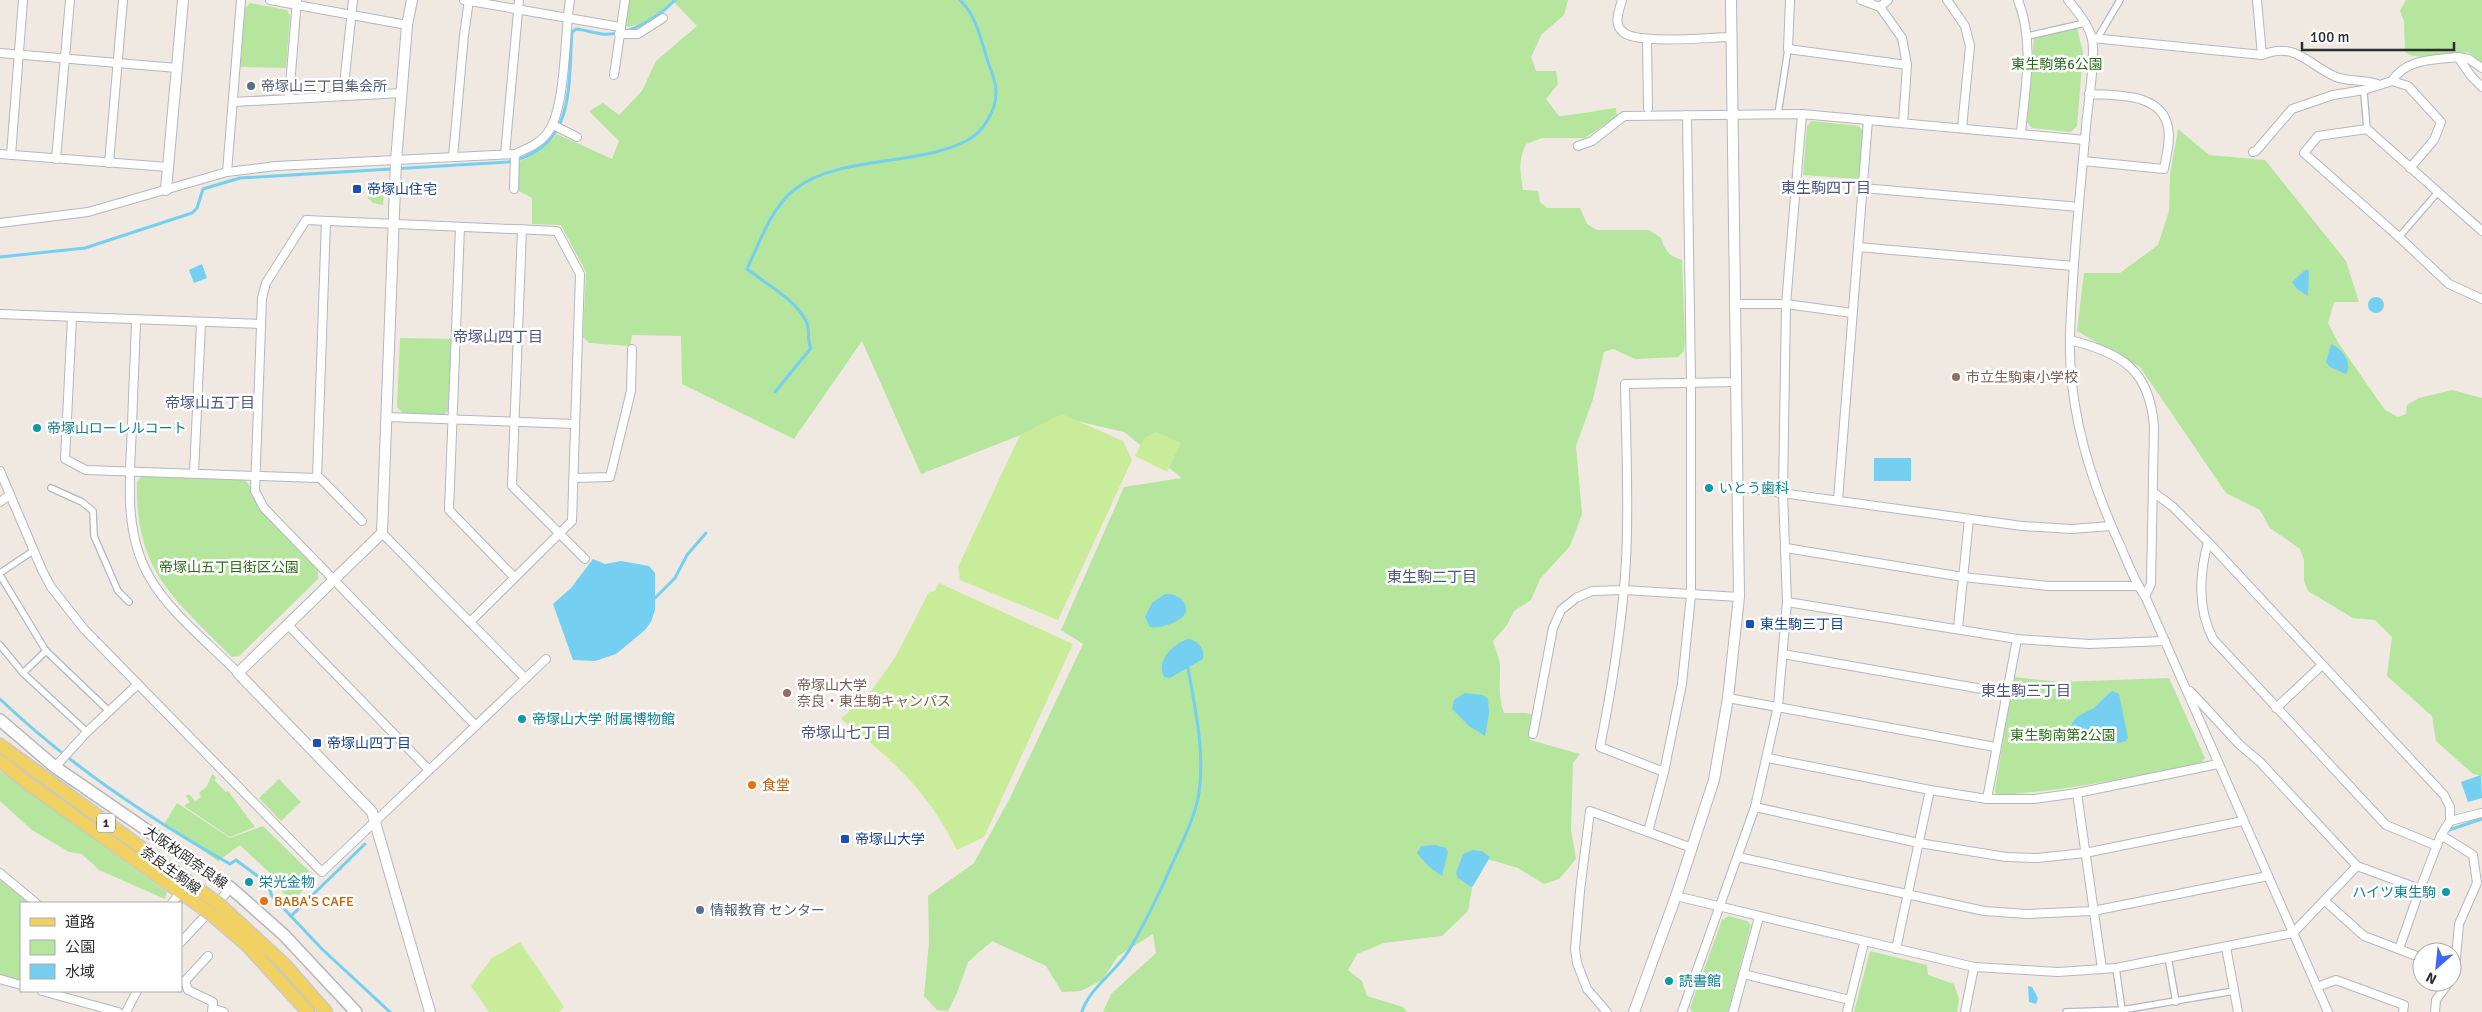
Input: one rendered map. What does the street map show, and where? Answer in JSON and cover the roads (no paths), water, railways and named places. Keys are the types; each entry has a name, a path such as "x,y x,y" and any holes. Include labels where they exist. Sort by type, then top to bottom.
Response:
{"main road":[{"name":"大阪枚岡奈良線","path":"0,720 55,768 230,888 284,936 356,1012"},
{"name":"奈良生駒線","path":"0,746 284,964 326,1012"},
{"name":"奈良生駒線","path":"0,761 29,784 157,873 212,907 308,1012"}],"street":[{"path":"11,155 23,0"},
{"path":"56,159 70,0"},
{"path":"109,163 123,0"},
{"path":"166,190 183,0"},
{"path":"227,172 241,0"},
{"path":"270,0 297,2 350,15 407,25"},
{"path":"343,95 353,0"},
{"path":"238,673 382,533 396,161 407,25 412,0"},
{"path":"453,157 467,0 567,18 638,34 664,18"},
{"path":"505,154 519,0"},
{"path":"0,222 88,212 227,172 276,166 515,154 532,147 546,136 553,125 559,107 570,0"},
{"path":"614,76 619,30 625,0"},
{"path":"1622,0 1617,18 1622,32 1632,38 1731,37"},
{"path":"1634,1012 1676,896 1714,780 1728,698 1739,598 1731,0"},
{"path":"1778,114 1788,49 1790,0"},
{"path":"1861,0 1880,7 1902,38 1907,65 1902,122"},
{"path":"1880,7 1888,0"},
{"path":"1947,0 1965,26 1970,46 1962,128"},
{"path":"2018,0 2026,19 2028,36 2021,133"},
{"path":"2068,0 2094,38"},
{"path":"2120,0 2094,38 2073,266 2070,340 2074,407 2090,471 2111,526 2138,586 2145,596 2328,1012"},
{"path":"2257,0 2262,55"},
{"path":"289,98 297,2"},
{"path":"2028,36 2085,23"},
{"path":"2094,38 2262,55 2272,51 2296,53 2336,77 2377,84"},
{"path":"1648,39 1648,108"},
{"path":"1788,49 1907,65"},
{"path":"0,53 177,68"},
{"path":"2392,81 2398,71 2408,65 2458,57 2469,59 2482,68"},
{"path":"2458,57 2471,76 2482,87"},
{"path":"2252,152 2256,151 2292,109 2309,102 2364,90 2377,84 2392,81 2408,86 2441,122 2434,140 2410,168"},
{"path":"233,102 402,93"},
{"path":"2364,93 2367,129 2482,231"},
{"path":"2083,161 2164,169 2169,136 2168,126 2163,116 2150,103 2140,98 2089,94"},
{"path":"1578,146 1592,141 1624,116 1687,115 1802,114 2085,140"},
{"path":"1682,1012 1755,808 1768,758 1778,706 1787,602 1783,493 1786,304 1802,114"},
{"path":"1648,832 1664,772 1682,684 1691,595 1692,383 1687,115"},
{"path":"1838,500 1868,120"},
{"path":"553,125 577,137"},
{"path":"2367,129 2318,136 2304,153 2400,237 2449,284 2482,299"},
{"path":"0,154 168,167"},
{"path":"514,189 515,154"},
{"path":"1863,188 2079,207"},
{"path":"2400,237 2438,192"},
{"path":"470,622 572,521 580,274 557,231 306,220 266,283 262,298 256,491 264,508 475,724"},
{"path":"316,478 326,221"},
{"path":"460,227 454,420 449,510 514,577"},
{"path":"522,229 512,486 585,559"},
{"path":"1858,247 2073,266"},
{"path":"1735,304 1786,304 1852,313"},
{"path":"0,314 260,324"},
{"path":"72,317 65,460 86,470 320,478 362,521"},
{"path":"136,320 130,518 136,545 150,578 169,603 372,812 430,1012"},
{"path":"194,473 201,323"},
{"path":"2070,340 2091,345 2121,359 2141,378 2147,390 2152,408 2154,427 2151,584 2145,596"},
{"path":"574,478 610,477 631,391 632,349"},
{"path":"1664,772 1600,747 1610,699 1624,590 1627,532 1625,384 1737,382"},
{"path":"387,417 575,424"},
{"path":"0,471 33,550 51,587 84,629 322,872 475,724 546,659"},
{"path":"51,488 82,502 93,512 94,536 118,590 129,602"},
{"path":"1738,488 1969,519 2071,528 2111,526"},
{"path":"2153,492 2172,506 2208,542 2444,794 2450,807 2450,821 2441,835 2399,949"},
{"path":"0,502 10,495"},
{"path":"1958,628 1969,519"},
{"path":"382,533 525,678"},
{"path":"2208,542 2201,580 2201,600 2207,627 2213,639 2386,826 2437,846"},
{"path":"1786,548 1963,577 2048,586 2138,586"},
{"path":"33,550 0,574 46,651 110,712"},
{"path":"1533,734 1553,628 1561,610 1576,598 1592,591 1624,590 1739,598"},
{"path":"1787,602 1958,628 2016,639 2089,644 2165,641"},
{"path":"288,625 429,770"},
{"path":"1987,799 2016,639"},
{"path":"0,645 23,673 87,732"},
{"path":"23,673 46,651"},
{"path":"1783,654 2005,694"},
{"path":"2276,708 2322,664"},
{"path":"55,768 87,732 138,684"},
{"path":"2185,686 2239,744 2260,762 2357,866 2420,889"},
{"path":"1728,698 1996,747"},
{"path":"1768,758 1930,790 1987,799 2034,798 2077,793 2218,764"},
{"path":"1896,949 1930,790"},
{"path":"2077,793 2102,969"},
{"path":"1755,808 1919,843 2006,857 2036,858 2085,853 2243,821"},
{"path":"1607,1012 1587,989 1577,963 1575,949 1590,811 1692,848"},
{"path":"2450,821 2482,814"},
{"path":"2441,835 2473,854 2477,883 2459,924 2457,942"},
{"path":"1738,857 1907,895 2005,913 2093,911 2268,876"},
{"path":"1676,896 1864,943 1974,967 2058,972 2116,968 2293,933 2357,866"},
{"path":"0,873 35,902"},
{"path":"182,941 230,888"},
{"path":"2325,901 2364,936 2412,954"},
{"path":"1733,1012 1758,917"},
{"path":"1848,1012 1864,943"},
{"path":"2226,947 2238,1012"},
{"path":"208,956 185,981 188,990 213,1002 213,1010 224,1012"},
{"path":"2168,957 2176,1002"},
{"path":"1965,1012 1974,967"},
{"path":"2116,968 2122,1010"},
{"path":"1743,974 1850,1000"},
{"path":"0,980 20,985"},
{"path":"2317,987 2336,980 2404,1005 2403,1012"},
{"path":"2066,1012 2122,1010 2234,991"},
{"path":"46,992 118,1012"},
{"path":"126,1012 136,992"},
{"path":"2435,1012 2436,1000 2442,992"}],"water":[{"path":"202,264 207,278 194,283 189,270"},
{"path":"2306,269 2309,271 2308,296 2297,289 2292,282"},
{"path":"2376,297 2382,299 2384,305 2382,311 2376,313 2370,311 2368,305 2370,299"},
{"path":"2331,344 2345,356 2348,365 2346,374 2330,367 2326,362"},
{"path":"1874,458 1911,458 1911,481 1874,481"},
{"path":"593,559 605,564 621,561 649,566 655,573 655,610 651,622 645,630 616,654 595,661 573,660 553,604 571,588"},
{"path":"1165,594 1180,598 1185,604 1186,612 1180,619 1170,624 1150,627 1145,617 1152,603"},
{"path":"1188,639 1195,641 1200,646 1203,652 1203,659 1170,678 1164,677 1162,665 1167,654 1177,644"},
{"path":"2112,691 2119,694 2128,738 2126,741 2112,744 2097,743 2082,739 2070,732 2075,719 2094,708"},
{"path":"1465,693 1483,695 1488,699 1489,713 1485,736 1469,726 1452,709 1454,700"},
{"path":"2481,775 2482,798 2468,802 2461,782"},
{"path":"1435,845 1446,848 1448,852 1442,876 1428,866 1417,853 1421,846"},
{"path":"1473,850 1482,851 1490,857 1471,887 1458,878 1456,873 1463,854"},
{"path":"2028,986 2032,987 2038,998 2036,1004 2029,1002"}],"waterway":[{"path":"0,257 85,248 192,213 197,208 203,189 240,178 508,162 530,155 546,144 557,129 564,112 568,94 572,32 576,29 613,34 632,29 660,13 675,0"},
{"path":"775,392 811,348 807,324 801,313 780,292 747,269 761,237 772,216 786,197 813,178 856,165 947,149 966,141 978,132 988,120 996,98 996,91 975,22 960,0"},
{"path":"655,598 675,578 687,555 706,533"},
{"path":"1082,1012 1090,996 1123,959 1135,941 1163,884 1195,810 1201,777 1201,761 1196,714 1188,668"},
{"path":"0,699 53,745 139,809 230,864 236,860 267,883 272,896 322,949 390,1012"},
{"path":"2449,830 2482,819"},
{"path":"291,916 365,844"}],"place":[{"name":"帝塚山三丁目集会所","path":"251,86"},
{"name":"帝塚山住宅","path":"357,189"},
{"name":"市立生駒東小学校","path":"1956,377"},
{"name":"帝塚山ローレルコート","path":"37,428"},
{"name":"いとう歯科","path":"1709,488"},
{"name":"東生駒三丁目","path":"1750,624"},
{"name":"帝塚山大学 奈良・東生駒キャンパス","path":"787,693"},
{"name":"帝塚山大学 附属博物館","path":"522,719"},
{"name":"帝塚山四丁目","path":"317,743"},
{"name":"食堂","path":"752,785"},
{"name":"帝塚山大学","path":"845,839"},
{"name":"栄光金物","path":"249,882"},
{"name":"ハイツ東生駒","path":"2446,892"},
{"name":"BABA'S CAFE","path":"264,901"},
{"name":"情報教育 センター","path":"700,910"},
{"name":"読書館","path":"1669,981"}],"district":[{"name":"東生駒四丁目","path":"1826,188"},
{"name":"帝塚山四丁目","path":"498,337"},
{"name":"帝塚山五丁目","path":"210,403"},
{"name":"東生駒二丁目","path":"1432,577"},
{"name":"東生駒三丁目","path":"2026,691"},
{"name":"帝塚山七丁目","path":"846,733"}],"park label":[{"name":"東生駒第6公園","path":"2057,64"},
{"name":"帝塚山五丁目街区公園","path":"229,567"},
{"name":"東生駒南第2公園","path":"2063,735"}]}
